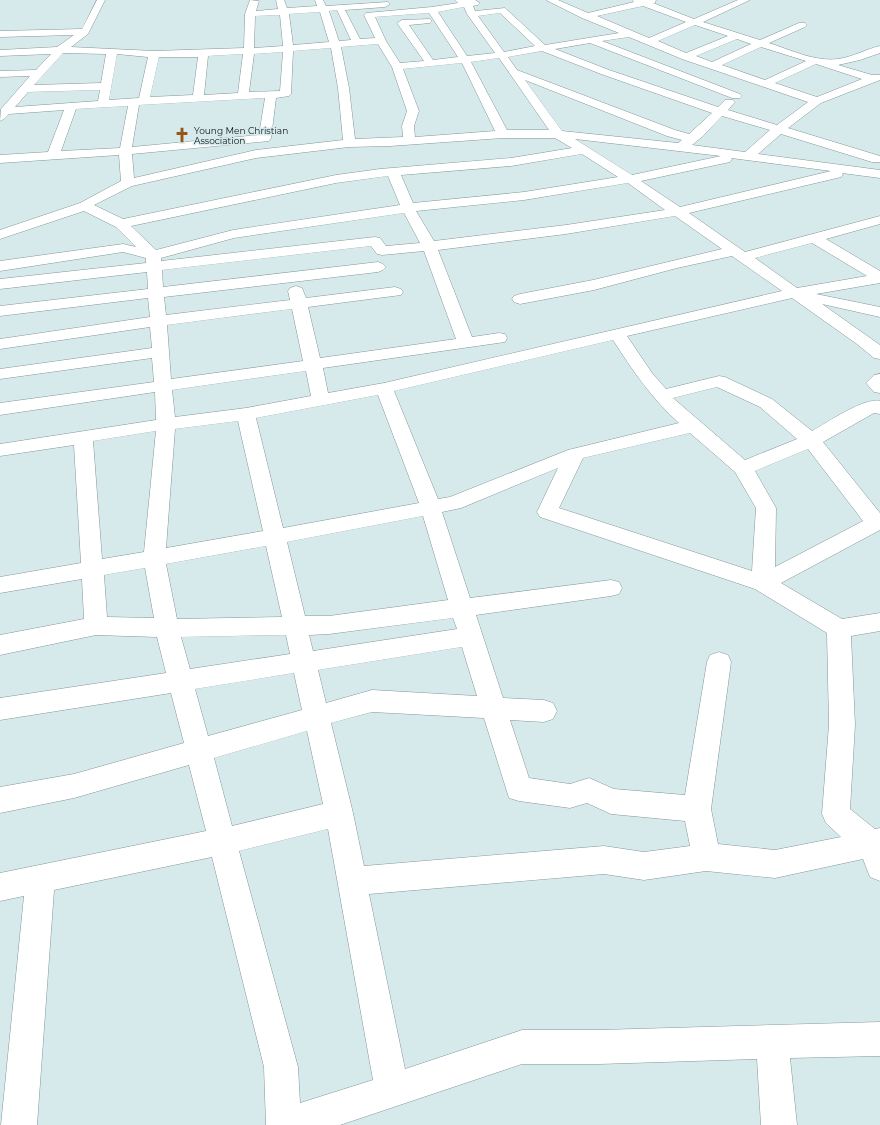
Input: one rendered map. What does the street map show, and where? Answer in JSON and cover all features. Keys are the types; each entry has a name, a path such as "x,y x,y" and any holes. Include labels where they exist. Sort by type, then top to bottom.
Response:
{"street":[{"path":"2,114 60,50 85,32 101,0"},
{"path":"243,96 249,50 250,14 254,0"},
{"path":"2,114 103,104 284,94 289,48 285,11 280,0"},
{"path":"318,0 323,9 334,44 342,83 349,143"},
{"path":"550,0 585,16 686,57 817,102"},
{"path":"585,16 640,1 655,0"},
{"path":"648,42 746,0"},
{"path":"431,64 402,23 466,6 494,1"},
{"path":"640,1 716,30 815,61 876,78"},
{"path":"250,14 392,3"},
{"path":"466,6 502,10 543,48 605,72 719,111 878,157"},
{"path":"466,6 558,134 630,179 863,340 880,354"},
{"path":"340,8 357,43"},
{"path":"409,140 408,126 413,111 396,67 381,41 369,15 435,15"},
{"path":"435,15 465,59 503,134"},
{"path":"712,66 802,25"},
{"path":"703,36 716,30"},
{"path":"0,34 85,32"},
{"path":"396,67 502,55 628,34"},
{"path":"686,57 736,36"},
{"path":"590,40 736,96"},
{"path":"0,53 60,50 112,51 154,54 203,54 381,41"},
{"path":"671,51 684,45"},
{"path":"682,147 741,91 815,61 837,62 856,58 880,49"},
{"path":"103,104 112,51"},
{"path":"128,183 125,171 126,151 154,54"},
{"path":"198,99 203,54"},
{"path":"0,74 42,70 61,79 106,86"},
{"path":"514,72 671,133 692,139"},
{"path":"0,266 123,248 153,260 233,234 278,226 409,208 524,196 630,179 743,157 780,128 817,102 876,78"},
{"path":"26,88 61,79"},
{"path":"56,108 61,79"},
{"path":"0,159 126,151 265,138 271,95"},
{"path":"53,156 72,107"},
{"path":"0,235 85,206 128,183 256,154 349,143 503,134 558,134 682,147 743,157 880,174"},
{"path":"121,224 336,179 393,172 511,162 584,150"},
{"path":"0,284 153,260 285,251 375,241 382,251 430,247 547,232 678,212 855,171 878,157"},
{"path":"393,172 409,208 430,247 466,342"},
{"path":"85,206 121,224 153,260 166,424 154,558 166,628 281,1067 284,1125"},
{"path":"520,299 594,285 676,264 738,254 814,238 880,220"},
{"path":"278,226 292,276 321,400"},
{"path":"814,238 880,278"},
{"path":"0,311 378,266"},
{"path":"0,450 166,424 246,414 384,388 618,335 793,293 880,278"},
{"path":"0,344 158,321 395,292"},
{"path":"793,293 880,312"},
{"path":"618,335 645,376 668,404 744,468 766,508 763,583"},
{"path":"0,409 499,338"},
{"path":"0,374 160,352"},
{"path":"880,379 875,383 880,388"},
{"path":"661,396 719,381 766,403 811,440 876,523 763,583"},
{"path":"384,388 425,490 520,789 570,796 589,790 611,801 696,809"},
{"path":"744,468 811,440 867,409 879,406"},
{"path":"246,414 339,813 392,1091"},
{"path":"0,585 275,537 454,503 575,454 694,426"},
{"path":"83,438 96,626"},
{"path":"575,454 547,512 763,583 839,628 880,622"},
{"path":"0,645 96,626 166,628 328,625 611,588"},
{"path":"839,628 842,725 836,814 877,851"},
{"path":"0,709 472,636"},
{"path":"706,857 696,809 719,662"},
{"path":"0,800 74,786 372,701 544,711"},
{"path":"0,887 161,853 222,842 339,813"},
{"path":"352,881 604,860 644,866 706,857 775,864 877,851"},
{"path":"19,1125 40,879"},
{"path":"288,1125 522,1047 599,1047 880,1039"},
{"path":"772,1042 779,1125"}],"place":[{"name":"Young Men Christian Association","path":"182,135"}]}
